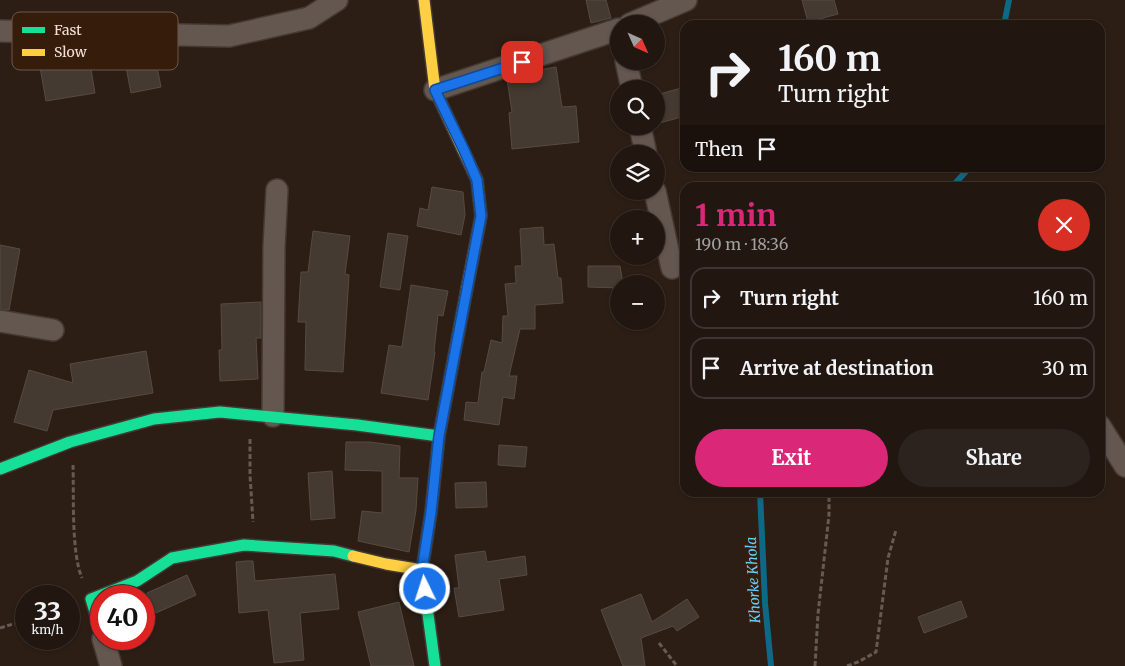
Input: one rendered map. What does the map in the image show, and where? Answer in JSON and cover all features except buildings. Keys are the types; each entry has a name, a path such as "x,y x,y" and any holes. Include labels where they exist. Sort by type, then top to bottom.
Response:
{"street":[{"path":"178,35 229,36 309,18 338,0"},
{"path":"424,0 435,90 477,180 481,216 439,436 431,512 422,570 435,666"},
{"path":"651,15 686,0"},
{"path":"435,90 610,32"},
{"path":"273,416 274,247 277,190"},
{"path":"657,200 672,268"},
{"path":"0,321 53,330"},
{"path":"0,469 63,445 154,419 220,412 250,416 273,416 439,436"},
{"path":"1105,434 1125,466"},
{"path":"125,585 137,580 172,558 244,545 334,551 386,564 422,570"},
{"path":"106,650 111,666"}],"path":[{"path":"250,416 250,475 255,546"},
{"path":"63,445 73,463 75,547 79,572 90,597"},
{"path":"815,666 829,497"},
{"path":"847,666 876,652 888,558 896,530"},
{"path":"0,628 15,623"},
{"path":"659,643 677,666"}],"waterway":[{"name":"Khorke Khola","path":"1005,20 1009,0"},
{"name":"Khorke Khola","path":"956,182 965,172"},
{"name":"Khorke Khola","path":"760,497 765,603 771,666"}],"traffic: fast":[{"path":"435,666 422,570 431,512 439,436 467,288"},
{"path":"0,469 70,442 154,419 220,412 357,425 439,436"},
{"path":"127,585 137,581 172,558 244,545 334,551 353,556"}],"traffic: slow":[{"path":"424,0 435,90 477,180 481,216 467,288"},
{"path":"353,556 422,570"}],"route":[{"path":"425,589 422,570 431,512 439,436 481,216 477,180 435,90 522,62"}]}
